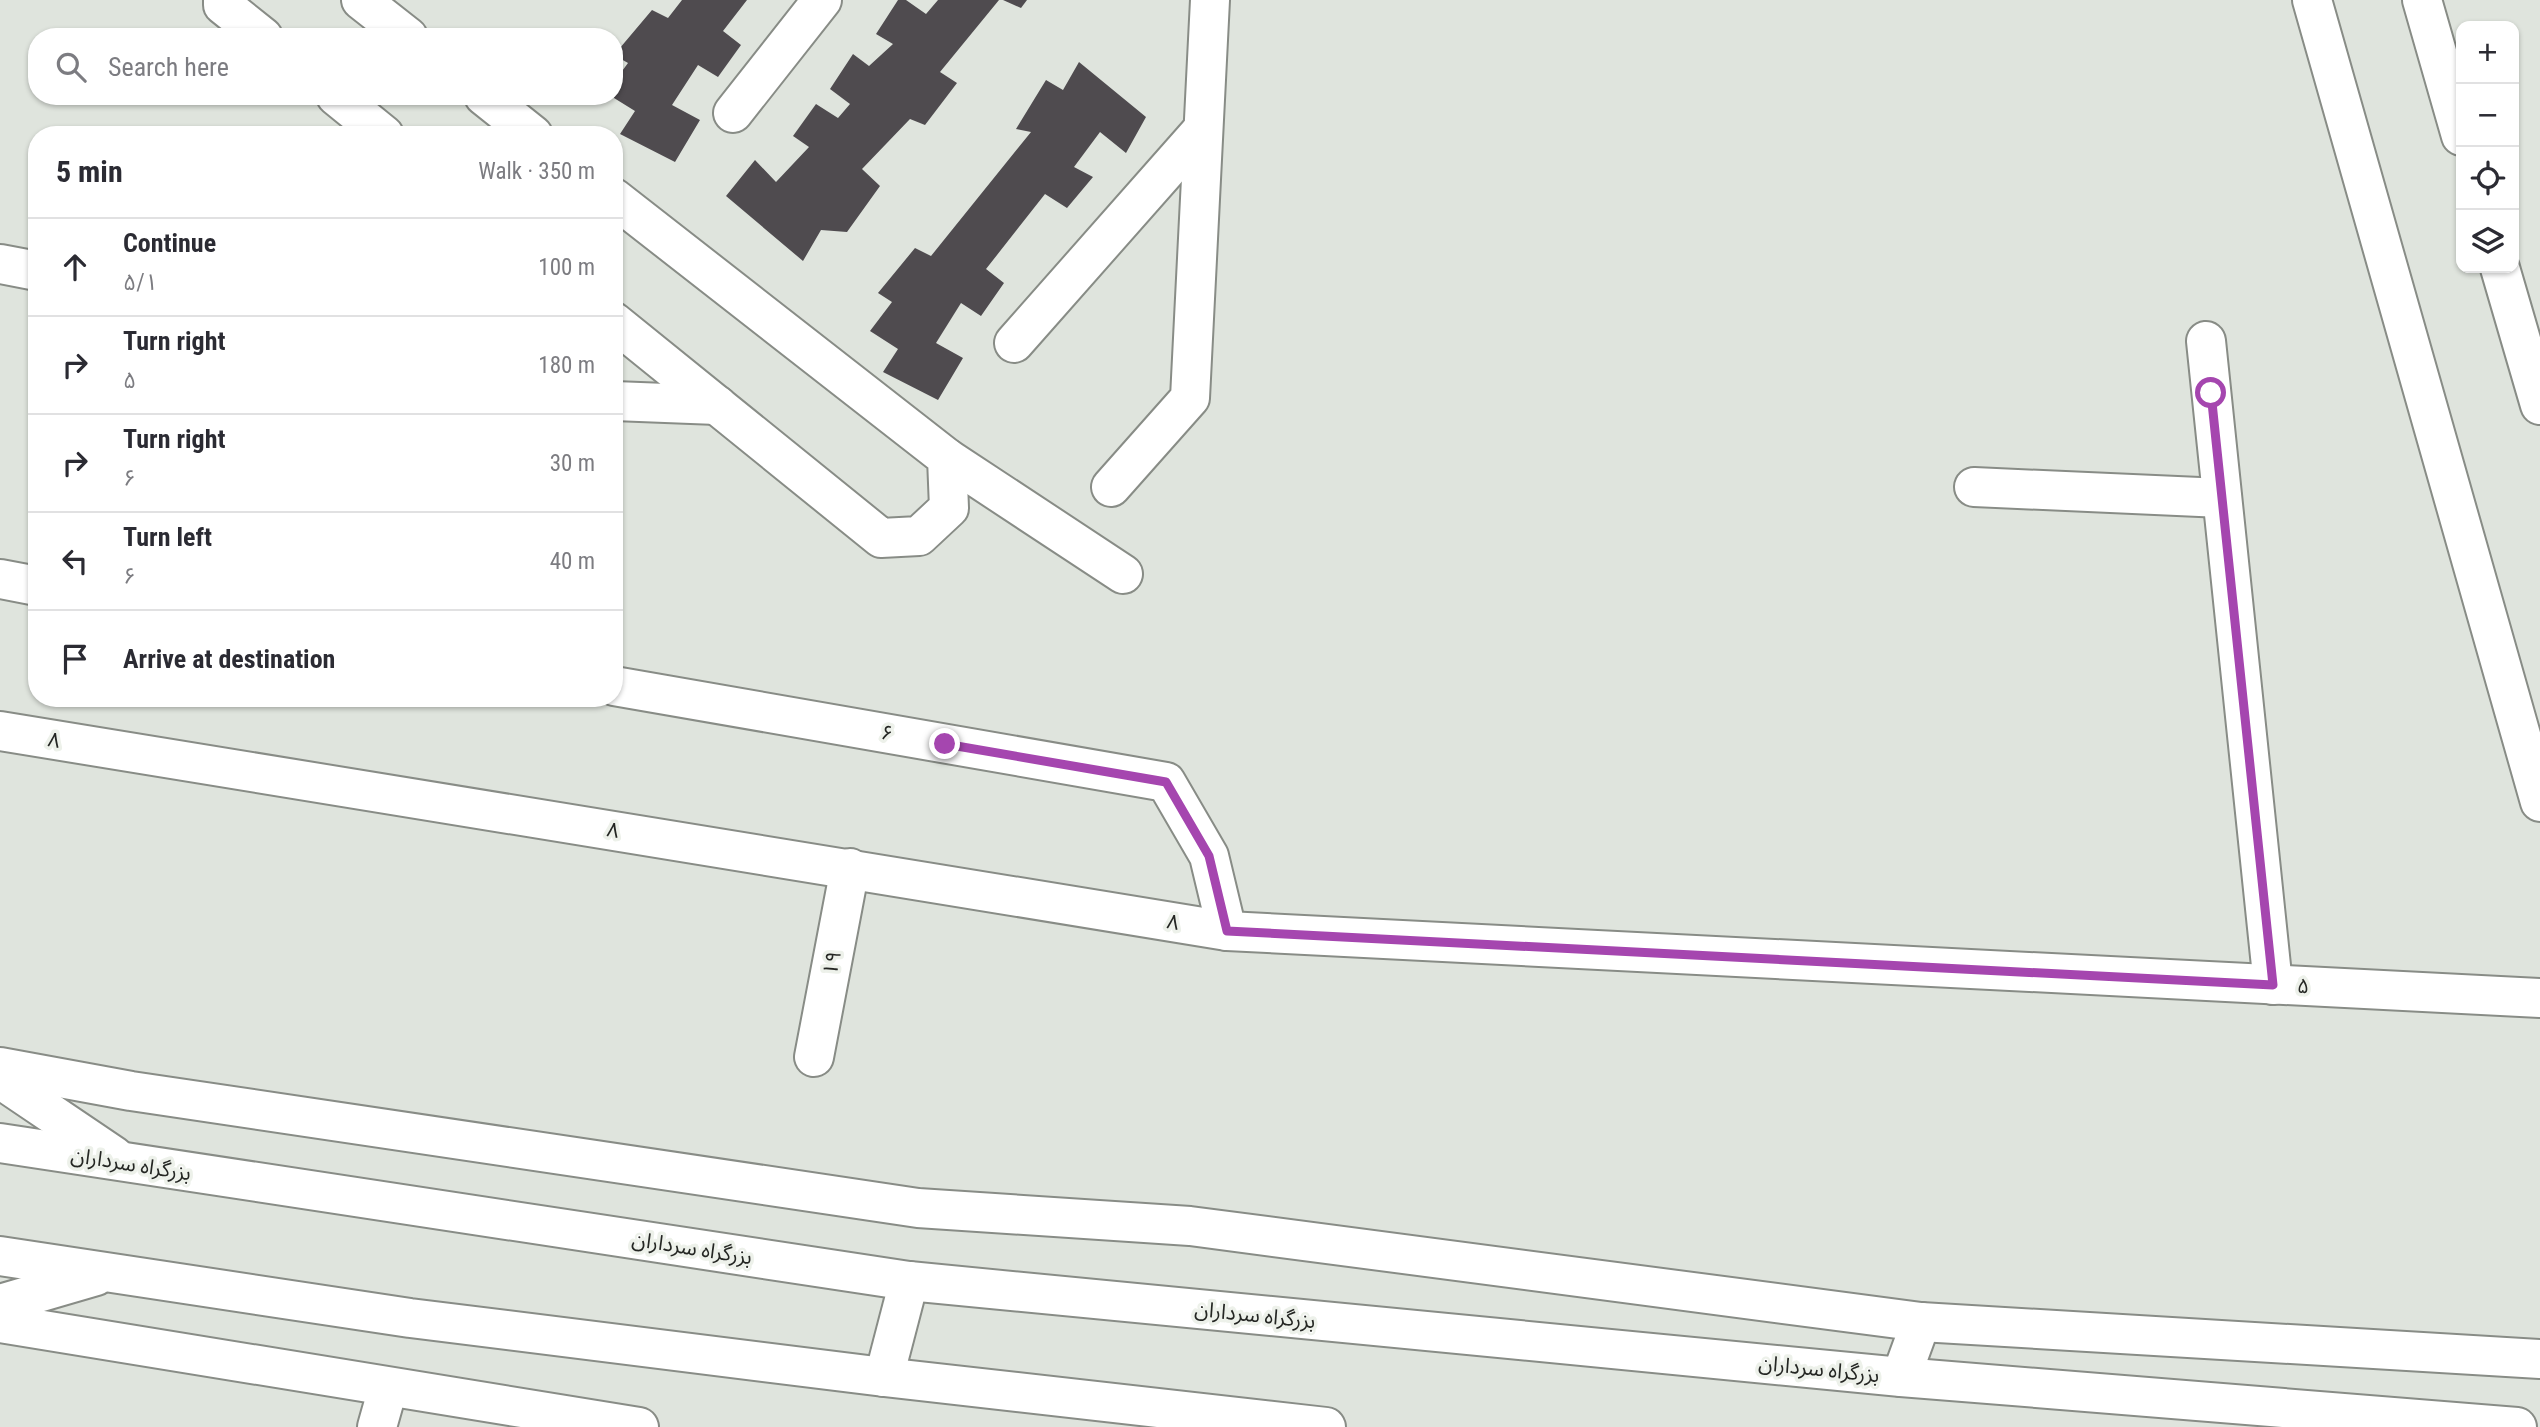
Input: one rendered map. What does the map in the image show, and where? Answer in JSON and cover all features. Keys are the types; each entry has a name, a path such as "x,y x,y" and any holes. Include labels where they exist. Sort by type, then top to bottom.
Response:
{"main road":[{"path":"223,0 223,5 252,28"},
{"path":"360,0 396,28"},
{"path":"733,113 822,0"},
{"path":"1111,487 1190,398 1210,0"},
{"path":"2312,0 2540,802"},
{"path":"2422,0 2456,119"},
{"path":"347,105 373,126"},
{"path":"495,105 522,126"},
{"path":"1014,343 1203,129"},
{"path":"623,205 947,458 1123,573"},
{"path":"0,264 28,269"},
{"path":"2501,273 2540,405"},
{"path":"623,329 881,538 919,536 949,508 947,458"},
{"path":"2206,341 2273,985"},
{"path":"623,401 717,405"},
{"path":"1974,487 2222,498"},
{"path":"0,579 28,584"},
{"name":"۶","path":"623,688 1166,782 1209,856 1227,931"},
{"name":"۸","path":"0,731 1227,931"},
{"name":"۱۹","path":"814,1057 850,869"},
{"name":"۵","path":"1227,931 2540,998"},
{"path":"0,1067 131,1091 918,1208 1191,1226 1921,1322 2540,1359"},
{"path":"0,1079 125,1163"},
{"name":"بزرگراه سرداران","path":"0,1143 909,1281 1901,1377 2517,1427"},
{"path":"0,1256 410,1318 884,1377 1326,1427"},
{"path":"0,1304 109,1272"},
{"path":"884,1377 909,1281"},
{"path":"1901,1377 1921,1322"},
{"path":"0,1324 639,1427"},
{"path":"377,1427 388,1388"}],"building":[{"path":"682,0 747,0 723,31 741,45 718,77 698,65 672,105 700,120 675,162 623,136 623,129 635,111 623,104 623,70 628,63 623,60 623,44 652,10 668,18"},
{"path":"898,0 906,0 926,14 938,0 999,0 940,72 957,83 925,125 910,119 862,169 880,186 847,232 821,230 803,261 726,196 755,160 776,182 809,147 793,136 816,104 838,118 850,104 830,89 853,54 869,66 893,44 876,34"},
{"path":"1003,0 1027,0 1021,8"},
{"path":"1079,62 1146,117 1126,153 1100,132 1074,167 1093,177 1067,208 1045,194 986,269 1004,283 981,316 961,303 936,343 963,358 938,400 883,372 898,349 870,331 892,302 878,293 915,248 931,256 1031,132 1016,129 1046,80 1063,90"}],"route":[{"path":"945,744 1166,782 1209,856 1227,931 2273,985 2211,393"}]}
